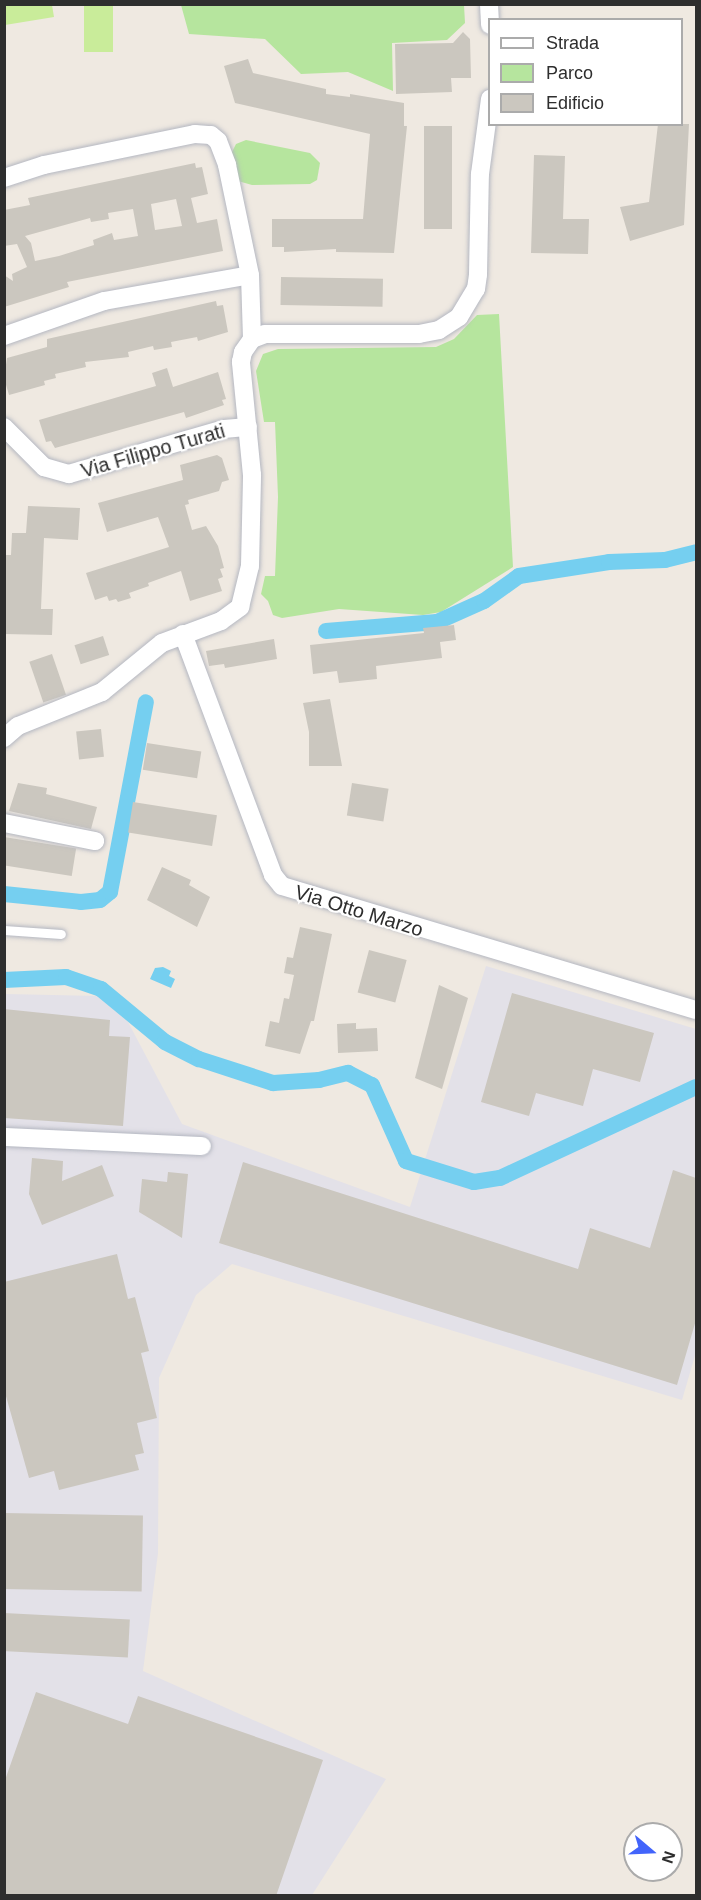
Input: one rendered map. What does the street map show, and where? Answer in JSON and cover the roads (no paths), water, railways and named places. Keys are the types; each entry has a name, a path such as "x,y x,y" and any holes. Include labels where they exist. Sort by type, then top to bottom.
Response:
{"street":[{"path":"252,339 265,334 419,334 439,330 459,317 477,281 480,174 488,107"},
{"path":"4,178 44,165 195,134 210,135 218,141 227,165 250,275 252,339 241,362 252,476 248,588 233,614 183,634 150,652 102,692 18,726 4,738"},
{"path":"4,336 104,301 250,275"},
{"name":"Via Filippo Turati","path":"4,427 44,467 69,474 224,429 248,427"},
{"name":"Via Otto Marzo","path":"183,634 273,875 282,886 696,1010"},
{"path":"4,823 95,841"},
{"path":"4,1137 202,1146"}],"lane":[{"path":"4,930 61,934"}],"water":[{"path":"163,967 171,971 169,976 175,979 171,988 150,979 155,968"}],"waterway":[{"path":"326,631 437,622 484,601 519,576 609,562 665,560 696,552"},
{"path":"4,894 81,902 100,900 110,892 146,702"},
{"path":"4,980 66,977 101,989 165,1042 199,1059 273,1083 319,1080 348,1073 372,1085 406,1161 474,1182 500,1178 696,1087"}]}
